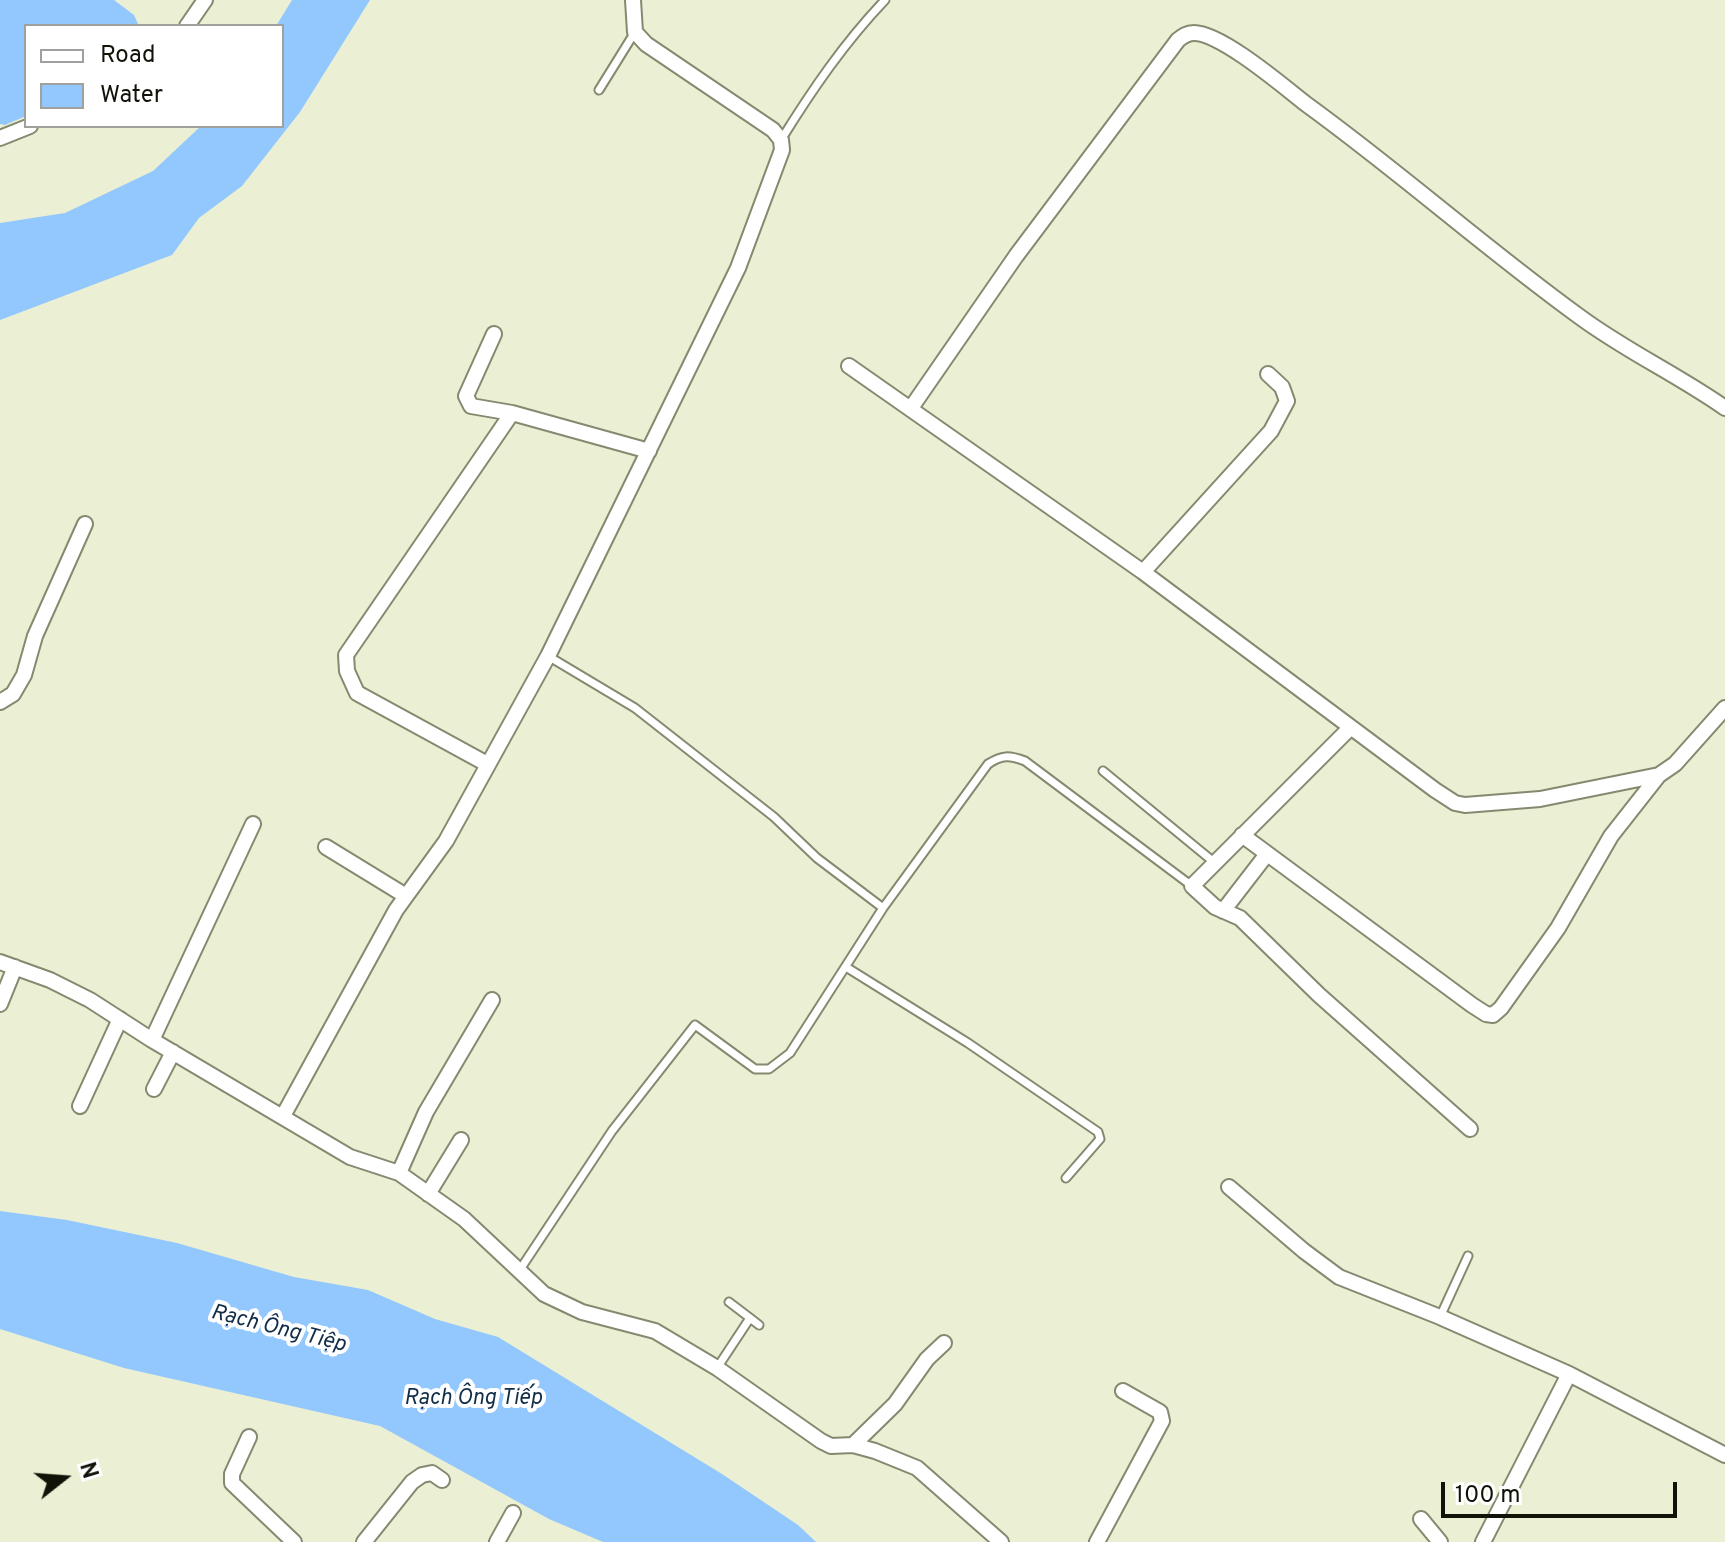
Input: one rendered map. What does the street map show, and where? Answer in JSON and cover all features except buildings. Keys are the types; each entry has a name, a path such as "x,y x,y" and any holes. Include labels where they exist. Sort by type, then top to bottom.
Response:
{"street":[{"path":"188,24 205,0"},
{"path":"283,1116 406,896 446,841 548,656 738,268 782,150 781,140 773,130 646,44 635,32 633,0"},
{"path":"911,408 1016,256 1178,40 1185,34 1196,33 1241,55 1352,137 1582,319 1725,408"},
{"path":"0,138 25,128"},
{"path":"494,334 466,396 471,406 512,413 649,451"},
{"path":"849,366 1143,572 1455,803 1465,805 1540,799 1659,775"},
{"path":"1143,572 1271,431 1287,401 1282,387 1268,374"},
{"path":"487,764 357,693 347,671 346,655 512,413"},
{"path":"0,702 13,694 24,675 35,636 85,524"},
{"path":"1242,835 1472,1005 1493,1015 1558,928 1611,836 1659,775 1675,764 1725,708"},
{"path":"1350,728 1192,886 1219,909 1240,918 1319,995 1470,1129"},
{"path":"152,1040 253,824"},
{"path":"326,847 406,896"},
{"path":"1219,909 1267,854"},
{"path":"0,962 50,980 90,1000 350,1157 399,1173 464,1219 544,1294 582,1312 655,1331 717,1368 831,1446 853,1445 917,1468 1001,1542"},
{"path":"0,1004 15,967"},
{"path":"399,1173 426,1112 492,1000"},
{"path":"80,1106 120,1019"},
{"path":"154,1089 173,1052"},
{"path":"428,1194 461,1140"},
{"path":"1229,1187 1339,1277 1569,1374 1725,1455"},
{"path":"853,1445 895,1404 927,1359 944,1343"},
{"path":"1483,1542 1569,1374"},
{"path":"1097,1542 1162,1421 1160,1412 1123,1391"},
{"path":"249,1437 232,1474 232,1483 294,1542"},
{"path":"364,1542 412,1482 432,1473 442,1480"},
{"path":"497,1542 513,1513"},
{"path":"1421,1519 1440,1542"}],"lane":[{"path":"781,140 849,38 885,0"},
{"path":"599,90 635,32"},
{"path":"548,656 635,708 774,817 817,858 883,908"},
{"path":"519,1271 612,1131 695,1025 755,1069 769,1069 790,1053 883,908 988,764 1006,755 1025,761 1192,886"},
{"path":"1103,771 1215,863"},
{"path":"846,967 968,1043 1098,1132 1100,1139 1066,1178"},
{"path":"1440,1317 1468,1256"},
{"path":"729,1302 759,1325"},
{"path":"717,1368 750,1318"}],"water":[{"path":"0,0 114,0 134,15 138,24 24,24 24,117 0,124"},
{"path":"292,0 370,0 300,112 242,186 199,218 172,255 0,320 0,223 65,213 153,171 199,128 284,128 284,24 277,24"},
{"name":"Rạch Ông Tiếp","path":"0,1211 67,1220 177,1243 294,1277 368,1290 435,1319 498,1337 722,1474 798,1525 816,1542 603,1542 549,1519 380,1426 124,1368 0,1329"}],"water label":[{"name":"Rạch Ông Tiệp","path":"278,1330"}]}
